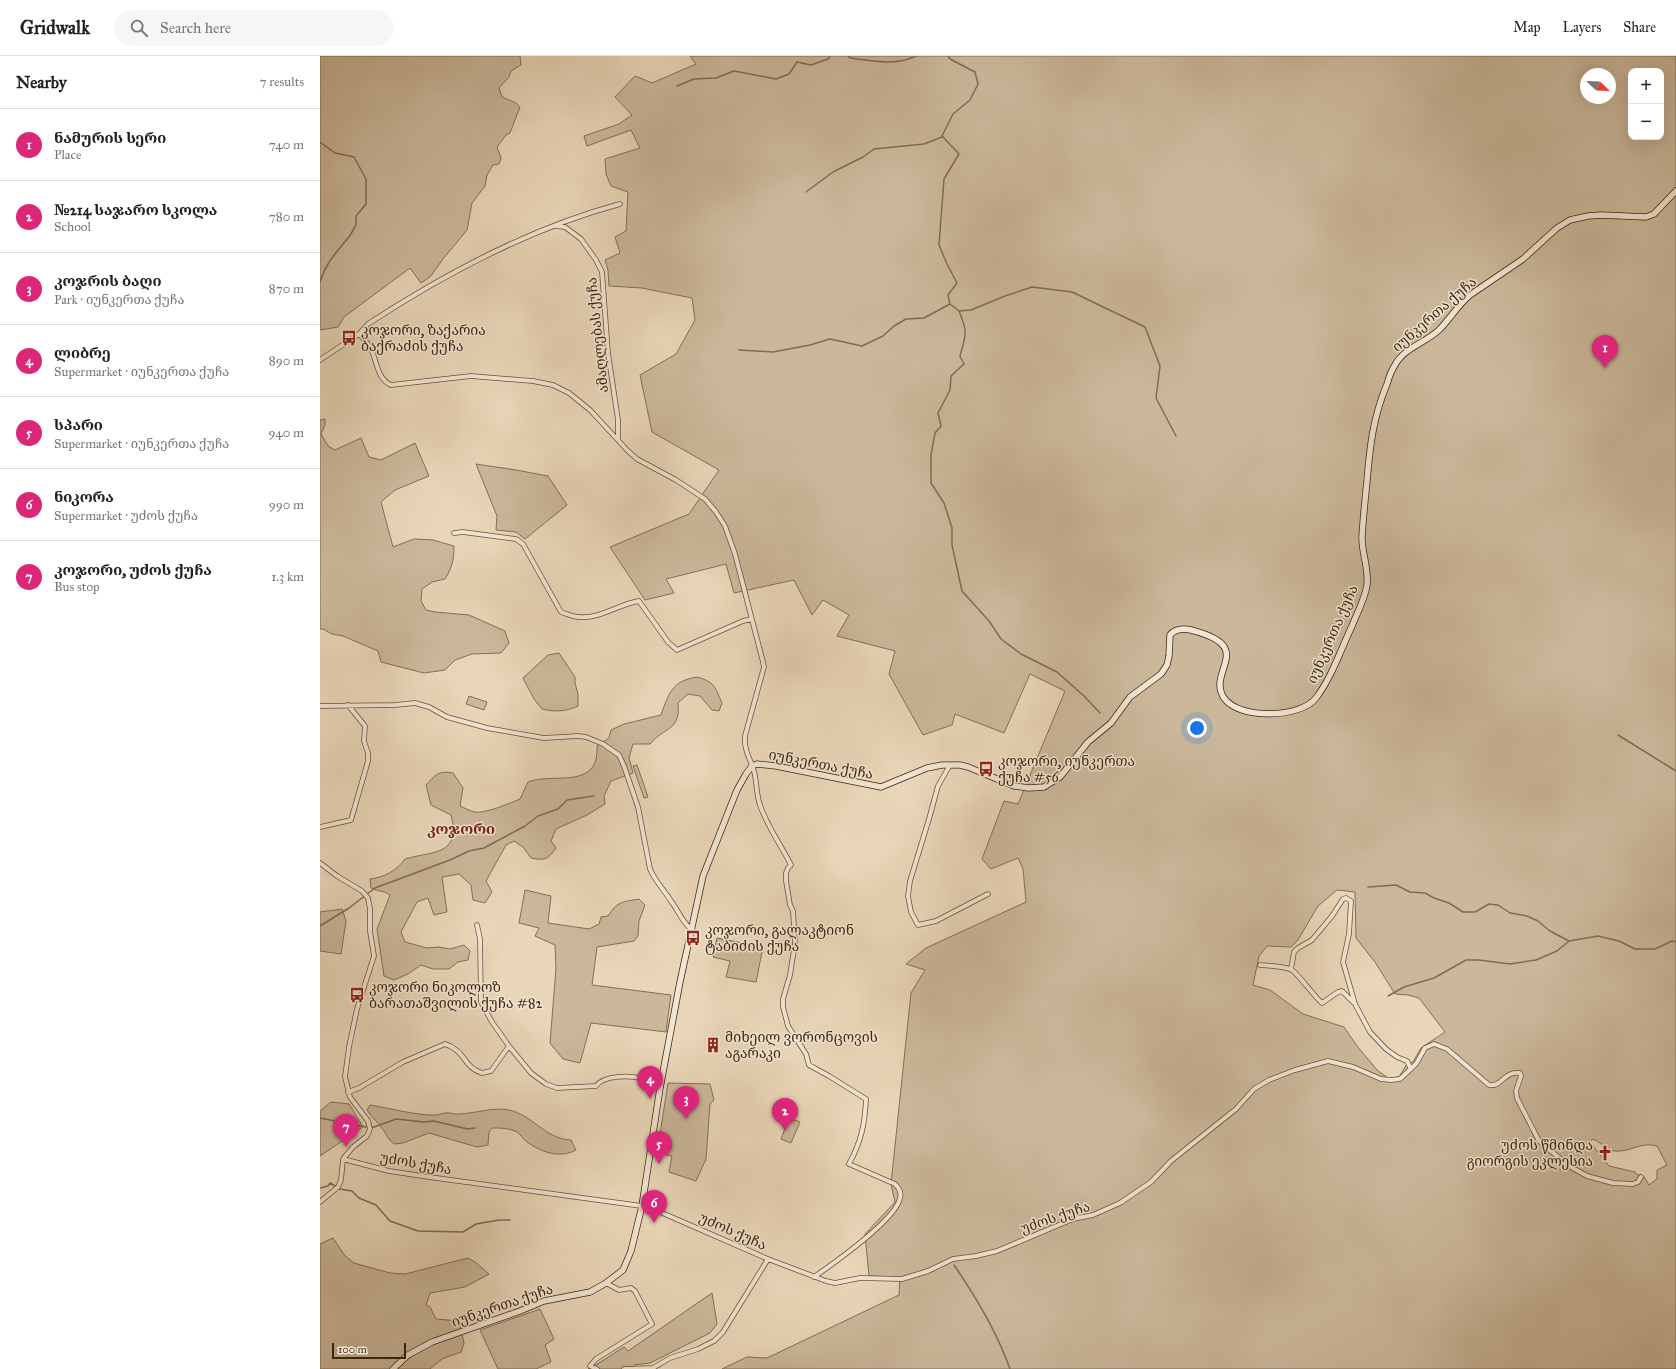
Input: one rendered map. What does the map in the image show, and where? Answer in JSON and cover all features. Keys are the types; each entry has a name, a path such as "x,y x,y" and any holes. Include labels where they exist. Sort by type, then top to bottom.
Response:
{"main road":[{"name":"იუნკერთა ქუჩა","path":"393,1369 408,1356 432,1342 544,1301 590,1292 606,1283 623,1270 631,1251 642,1206 660,1088 691,929 708,861 737,790 752,766 757,764 776,766 881,787 927,768 950,765 968,767 1022,788 1036,788 1055,781 1066,771 1076,755 1088,742 1111,724 1130,697 1161,674 1167,665 1170,636 1176,630 1197,632 1215,639 1223,645 1226,654 1220,687 1224,697 1232,705 1244,710 1268,713 1300,709 1312,702 1322,689 1331,672 1365,593 1367,575 1362,540 1370,442 1379,404 1394,366 1408,350 1438,330 1470,295 1523,258 1564,224 1578,218 1595,215 1646,217 1654,214 1676,191"}],"street":[{"path":"320,360 359,334 368,324 378,317 463,266 588,212 620,204"},
{"name":"ამაღლებას ქუჩა","path":"555,226 565,228 581,238 596,260 602,272 608,353 618,420 618,441"},
{"path":"359,334 368,342 382,379 391,385 470,376 533,381 553,385 569,393 590,410 618,441 637,459 676,480 705,499 725,526 735,554 764,667 744,736 744,748 752,766 760,806 791,865 788,868 786,881 790,905 793,911 795,943 790,975 782,999 788,1026 806,1054 810,1065 866,1099 862,1134 849,1164 895,1184 900,1189 901,1197 894,1210 864,1239 814,1278"},
{"path":"454,533 463,532 516,539 524,544 561,612 579,617 588,617 602,614 629,602 640,601 668,642 677,650 743,621 752,619"},
{"path":"320,706 395,705 415,703 429,707 446,716 488,728 544,738 586,737 603,744 619,755 624,766 638,807 650,869 654,878 672,902 686,925 691,929"},
{"path":"320,827 351,820 368,761 364,741 366,726 348,705"},
{"path":"950,765 938,786 910,881 908,896 911,912 918,926 936,921 988,894"},
{"path":"320,863 337,876 362,891 368,898 370,909 370,931 374,956 357,1009 349,1046 345,1077 348,1092 370,1125 369,1132 367,1136 347,1153 343,1159 341,1182 332,1193 320,1202"},
{"path":"1291,969 1294,952 1312,940 1344,899 1349,899 1351,901 1349,934 1343,962 1355,1004 1370,1032 1386,1049 1397,1057 1407,1061 1411,1069"},
{"path":"477,925 480,938 481,1002 492,1022 531,1073 540,1081 557,1088 596,1086 608,1079 628,1077 644,1079 660,1088"},
{"path":"1260,965 1291,969 1322,1003 1338,992 1342,991 1355,1004"},
{"path":"348,1092 359,1088 403,1062 445,1044 452,1046 459,1052 470,1068 482,1073 491,1071 509,1046"},
{"name":"უძოს ქუჩა","path":"343,1159 389,1171 642,1206 666,1214 814,1278 835,1283 860,1278 902,1279 928,1271 953,1259 976,1256 997,1250 1073,1219 1093,1215 1108,1209 1151,1182 1171,1161 1236,1109 1254,1089 1269,1080 1294,1070 1328,1062 1353,1067 1376,1077 1391,1080 1400,1079 1411,1069 1425,1048 1434,1044 1447,1049 1489,1085 1495,1085 1509,1074 1520,1073 1520,1079 1516,1091 1517,1098 1539,1141 1544,1147 1568,1166 1587,1176 1613,1183 1637,1183 1641,1178"},
{"path":"624,1369 653,1368 670,1358 698,1349 714,1341 723,1332 768,1259"},
{"path":"597,1369 590,1366 596,1359 652,1324 635,1291 631,1288 618,1290 606,1283"}],"shaded area":[{"path":"320,56 520,56 521,65 511,71 509,77 499,88 502,97 516,103 520,107 510,133 506,135 497,147 501,158 499,164 493,165 487,175 485,186 472,203 467,230 430,277 421,283 410,268 344,317 338,327 320,330"},
{"path":"690,56 1676,56 1676,1369 722,1369 747,1357 767,1358 899,1295 900,1277 869,1276 865,1234 895,1202 891,1184 911,993 925,970 906,964 926,948 1026,902 1023,869 1018,858 991,869 982,859 1004,801 1018,804 1065,691 1030,674 1004,733 955,714 952,725 923,735 889,674 895,651 837,636 849,615 823,600 812,615 794,580 734,593 726,564 666,579 674,593 645,600 610,547 689,514 719,470 652,432 640,375 676,354 695,320 692,298 642,288 609,286 608,270 605,260 620,253 615,237 626,231 628,192 611,186 606,174 605,159 640,148 631,130 587,146 584,136 619,124 632,115 615,97 635,76 652,83 696,64","holes":["1337,890 1355,892 1356,938 1375,962 1395,994 1419,998 1445,1032 1421,1048 1413,1062 1407,1064 1399,1077 1388,1078 1377,1070 1357,1046 1344,1027 1303,1014 1270,990 1253,985 1259,956 1267,946 1291,947 1298,940 1318,906","1592,1139 1614,1151 1646,1145 1657,1146 1667,1165 1657,1170 1657,1179 1649,1185 1645,1178 1636,1174 1635,1172 1609,1166 1590,1142"]},
{"path":"325,419 325,425 321,434 328,446 335,450 361,438 369,457 381,460 415,443 429,476 395,490 381,502 393,547 414,539 433,540 454,546 452,563 445,579 432,582 422,589 421,601 426,610 469,615 505,631 509,643 501,653 472,654 455,660 445,670 424,673 381,662 378,651 343,636 332,634 320,629 320,420"},
{"path":"476,464 548,476 567,505 525,539 516,532 496,530 497,516"},
{"path":"559,653 575,677 578,694 578,706 560,711 551,711 542,709 534,699 523,678 548,655"},
{"path":"697,677 708,681 716,689 722,703 719,711 712,710 700,696 688,694 678,703 677,719 670,728 650,744 633,744 629,758 633,773 611,781 604,796 605,804 587,815 556,829 551,841 556,848 549,857 543,859 531,858 523,847 514,841 506,845 486,881 492,892 485,903 473,900 471,885 459,874 442,877 447,912 434,915 428,898 417,902 401,932 405,942 427,948 439,947 450,949 464,945 470,951 468,960 458,962 449,969 433,969 421,965 408,974 394,980 384,976 377,929 390,895 371,888 370,879 381,877 390,873 405,859 434,852 448,845 452,838 453,828 451,815 431,805 426,785 432,778 444,772 453,773 463,788 460,806 471,811 479,812 491,810 520,799 528,782 539,779 583,775 591,769 596,760 597,746 609,738 611,730 624,724 661,715 666,700 673,689 682,682"},
{"path":"469,696 487,702 484,710 466,704"},
{"path":"637,765 648,797 644,798 633,766"},
{"path":"525,890 551,896 548,923 589,929 599,924 601,917 608,916 615,907 621,903 639,899 645,905 639,921 638,936 634,941 597,947 592,985 671,995 666,1032 591,1023 580,1063 563,1059 550,1043 556,968 555,945 535,936 539,928 519,923"},
{"path":"342,909 346,921 341,954 320,951 320,912"},
{"path":"717,938 763,947 756,982 726,977 730,961 713,957"},
{"path":"668,1083 710,1084 714,1100 710,1104 706,1159 696,1181 669,1172 672,1156 657,1153"},
{"path":"331,1102 349,1104 363,1127 320,1156 320,1111"},
{"path":"370,1105 429,1115 443,1113 458,1114 497,1109 509,1110 525,1117 554,1136 571,1140 576,1150 563,1154 550,1153 532,1145 517,1132 499,1128 492,1128 489,1132 488,1145 477,1147 429,1133 403,1143 394,1144 367,1110"},
{"path":"789,1118 800,1122 791,1143 781,1139"},
{"path":"333,1238 345,1256 354,1263 390,1273 405,1274 468,1258 489,1274 465,1287 430,1293 426,1305 430,1307 436,1319 459,1321 464,1343 461,1352 442,1359 430,1369 320,1369 320,1244"},
{"path":"712,1293 717,1324 710,1333 650,1363 634,1365 634,1369 588,1369 624,1347 628,1351"},
{"path":"540,1309 554,1339 545,1345 551,1362 536,1369 498,1369 480,1330"}],"waterway":[{"path":"677,86 694,79 716,78 734,71 776,79 789,74 797,62 811,65 828,59 830,56"},
{"path":"848,56 850,58 883,62 900,61 916,56"},
{"path":"948,56 950,59 975,72 978,84 970,100 953,114 942,136 959,154 944,179 939,245 957,283 948,295 950,304 959,311 971,310 1032,287 1072,292 1145,327 1160,366 1156,398 1176,436"},
{"path":"806,192 833,172 863,157 874,149 924,144 942,137"},
{"path":"320,142 335,153 354,157 366,179 366,204 356,216 356,225 328,264 320,282"},
{"path":"739,350 773,352 810,345 830,339 862,346 883,336 894,326 906,319 924,318 950,304"},
{"path":"959,311 965,329 965,338 960,356 964,364 951,376 950,390 938,413 941,426 935,433 931,455 931,483 944,503 952,528 952,545 962,591 989,621 1001,639 1021,654 1057,672 1084,696 1100,713"},
{"path":"1618,735 1676,771"},
{"path":"320,926 349,908 375,888 450,860 469,851 484,848 525,826 538,816 558,809 567,800 594,796"},
{"path":"1368,887 1396,885 1410,892 1425,893 1449,903 1463,912 1475,912 1489,904 1498,905 1510,913 1527,916 1538,921 1550,931 1569,941"},
{"path":"1388,996 1404,987 1434,978 1466,960 1510,964 1536,960 1557,951 1569,941 1598,936 1619,941 1635,949 1655,949 1672,941 1676,942"},
{"path":"320,1118 366,1127 374,1127 396,1119 424,1122 434,1121 468,1129 475,1128"},
{"path":"320,1188 328,1186 330,1183 340,1189 352,1191 359,1198 376,1205 390,1221 418,1231 463,1232 476,1224 499,1220 510,1220"},
{"path":"954,1265 985,1315 999,1342 1010,1369"}],"place":[{"name":"კოჯორი, ზაქარია ბაქრაძის ქუჩა","path":"349,338"},
{"name":"ნამურის სერი","path":"1605,368"},
{"name":"კოჯორი, იუნკერთა ქუჩა #56","path":"986,769"},
{"name":"კოჯორი, გალაკტიონ ტაბიძის ქუჩა","path":"693,938"},
{"name":"კოჯორი ნიკოლოზ ბარათაშვილის ქუჩა #82","path":"357,995"},
{"name":"მიხეილ ვორონცოვის აგარაკი","path":"713,1045"},
{"name":"ლიბრე","path":"650,1099"},
{"name":"კოჯრის ბაღი","path":"686,1119"},
{"name":"№214 საჯარო სკოლა","path":"785,1131"},
{"name":"კოჯორი, უძოს ქუჩა","path":"346,1147"},
{"name":"უძოს წმინდა გიორგის ეკლესია","path":"1605,1153"},
{"name":"სპარი","path":"659,1164"},
{"name":"ნიკორა","path":"654,1223"}],"district":[{"name":"კოჯორი","path":"461,829"}]}
